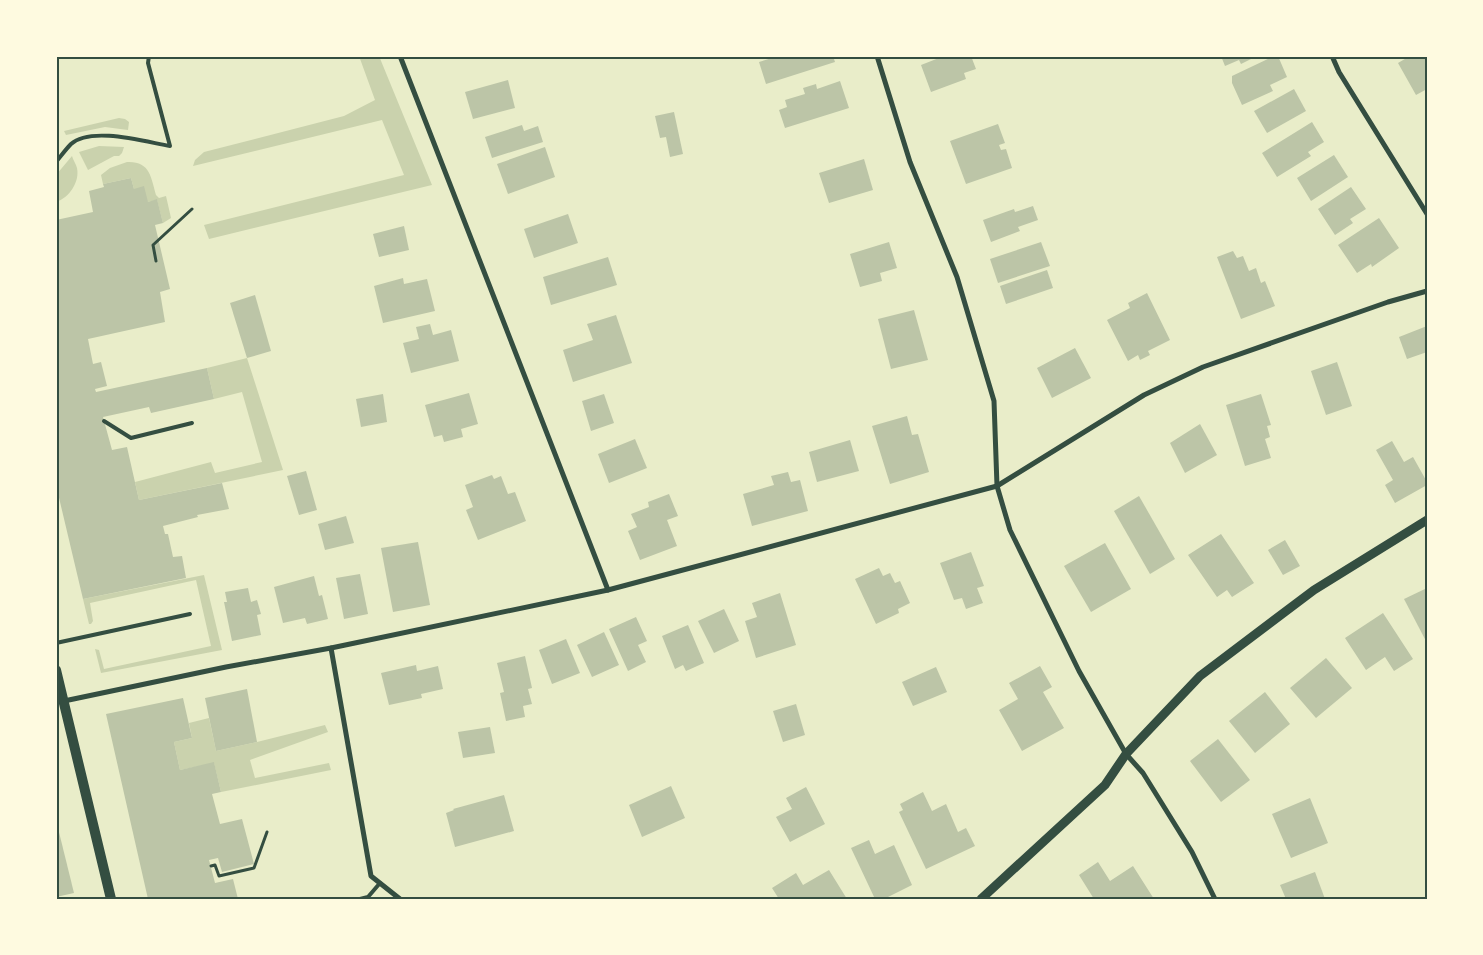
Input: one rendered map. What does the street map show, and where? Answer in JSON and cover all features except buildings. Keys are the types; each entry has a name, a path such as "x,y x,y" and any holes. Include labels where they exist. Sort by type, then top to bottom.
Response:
{"main road":[{"path":"56,670 111,899"}],"street":[{"path":"400,56 608,590"},
{"path":"877,56 910,162 957,277 994,400 997,486 1010,530 1078,671 1126,754 1143,774 1192,852 1215,899"},
{"path":"1332,56 1344,81 1427,214"},
{"path":"64,701 226,666 331,648 608,590 997,486 1144,395 1203,367 1388,302 1427,291"},
{"path":"981,899 1105,785 1126,754 1200,676 1314,590 1427,520"},
{"path":"331,648 371,876 400,899"}],"lane":[{"path":"56,162 72,142 99,136 112,135 170,146 148,63 149,56"},
{"path":"104,421 131,438 192,423"},
{"path":"56,643 190,614"},
{"path":"360,899 368,897 380,883"}],"path":[{"path":"156,261 154,245 192,209"},
{"path":"211,866 215,865 219,876 254,868 267,832"}],"green space":[{"path":"359,56 379,56 432,185 209,239 204,225 404,175 382,120 193,166 195,160 204,152 344,116 375,100"},
{"path":"119,118 129,122 128,130 105,127 66,135 64,131"},
{"path":"99,146 124,147 119,156 114,156 88,170 79,152"},
{"path":"72,156 77,168 77,179 73,189 56,202 56,175"},
{"path":"127,162 135,162 145,167 151,176 156,195 159,198 166,196 171,218 163,223 157,200 148,202 134,189 131,178 103,184 101,175 110,168"},
{"path":"247,358 283,470 139,500 135,482 211,462 215,473 262,462 242,392 214,399 207,368"},
{"path":"204,575 222,650 101,673 95,649 99,650 104,669 211,646 196,580 90,603 93,621 91,624 89,624 83,599"},
{"path":"209,718 216,751 325,725 328,732 250,760 255,778 329,763 331,770 221,792 214,763 180,770 174,742 192,738 189,723"}]}
